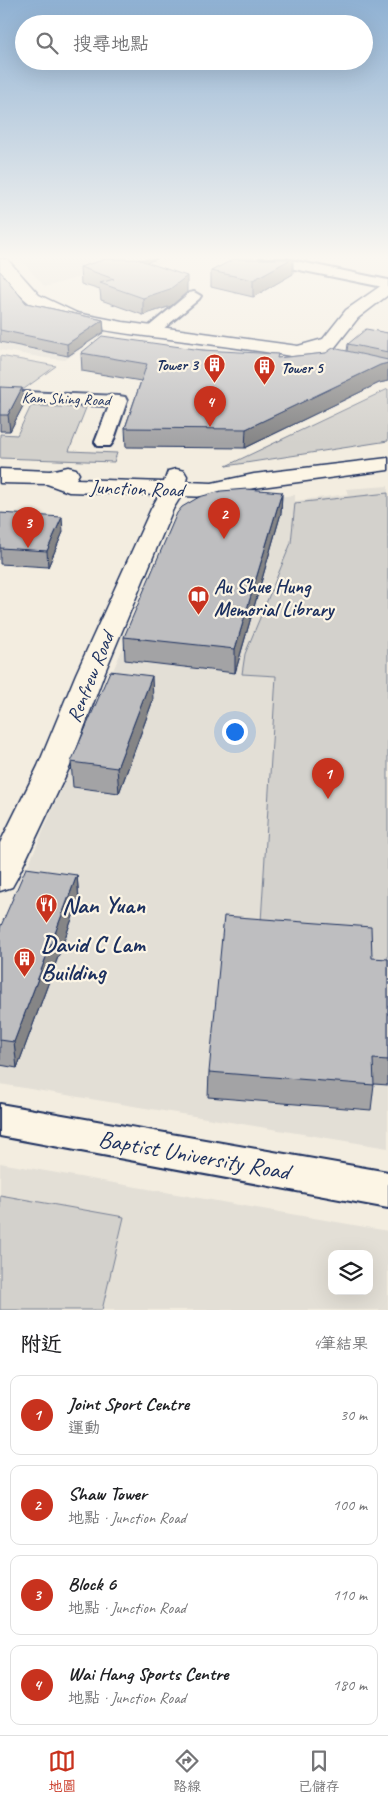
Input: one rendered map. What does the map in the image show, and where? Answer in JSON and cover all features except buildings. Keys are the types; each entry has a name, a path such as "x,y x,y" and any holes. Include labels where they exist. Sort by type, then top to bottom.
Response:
{"street":[{"path":"90,320 104,324 344,358 388,370"},
{"path":"152,331 165,320"},
{"path":"294,351 310,350 328,343 347,320"},
{"path":"328,343 335,352 344,358"},
{"name":"Kam Shing Road","path":"0,396 119,401 104,442"},
{"name":"Junction Road","path":"0,476 50,478 69,485 175,483 212,490 254,481 388,464"},
{"name":"Renfrew Road","path":"0,878 54,766 104,641 175,483"},
{"name":"Baptist University Road","path":"0,1120 388,1190"}],"shaded area":[{"path":"0,320 29,320 110,329 65,360 0,350"},
{"path":"0,356 56,366 24,389 0,388"},
{"path":"388,389 388,441 226,466"},
{"path":"31,406 86,408 69,451 117,453 114,462 0,458 0,434 17,435"},
{"path":"388,486 388,1148 0,1084 0,930 169,542 256,499 295,495 295,501 348,494 346,489"},
{"path":"388,493 388,984 261,922 276,676 242,674 245,654 291,543 295,503"},
{"path":"0,1163 388,1231 388,1310 0,1310"},
{"path":"0,1195 124,1217 102,1310 0,1310"}],"place":[{"name":"Tower 3","path":"214,383"},
{"name":"Tower 5","path":"265,386"},
{"name":"Wai Hang Sports Centre","path":"210,427"},
{"name":"Shaw Tower","path":"224,539"},
{"name":"Block 6","path":"28,548"},
{"name":"Au Shue Hung Memorial Library","path":"198,616"},
{"name":"Joint Sport Centre","path":"328,799"},
{"name":"Nan Yuan","path":"46,924"},
{"name":"David C Lam Building","path":"25,977"}]}
